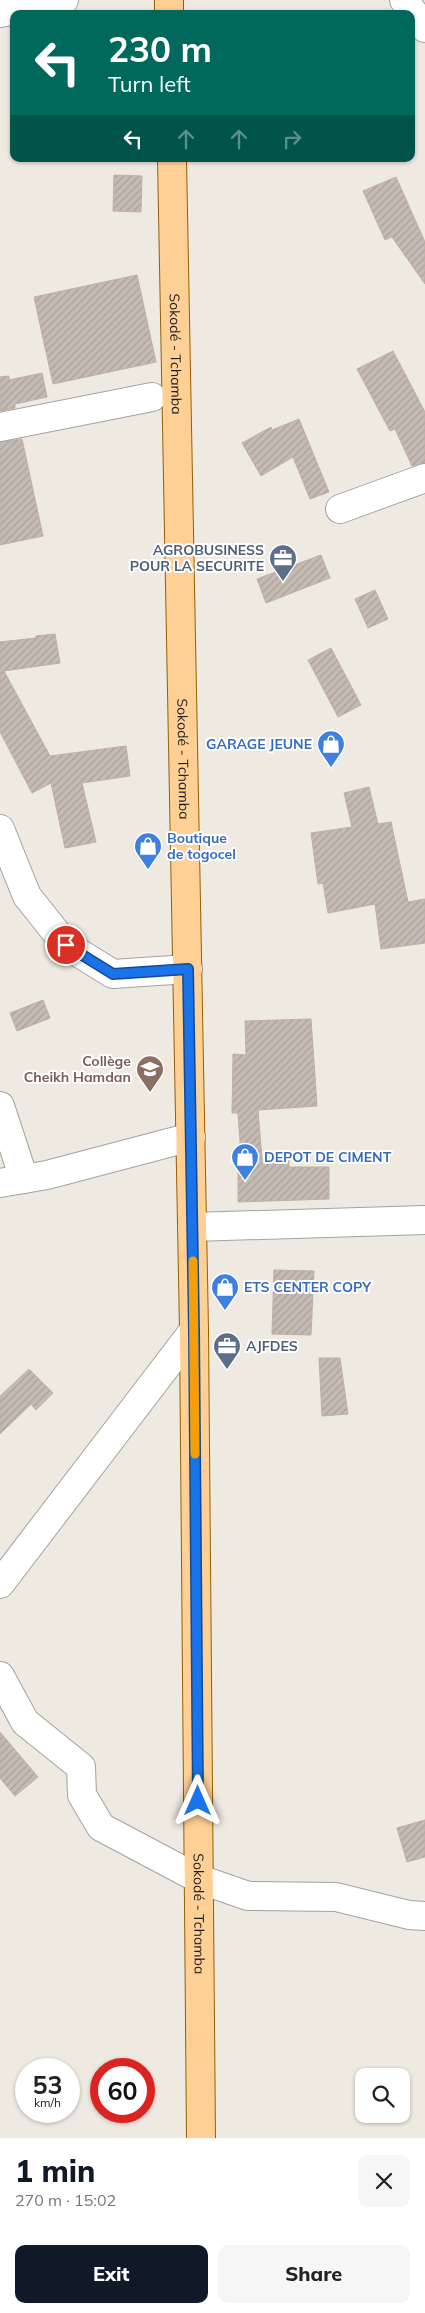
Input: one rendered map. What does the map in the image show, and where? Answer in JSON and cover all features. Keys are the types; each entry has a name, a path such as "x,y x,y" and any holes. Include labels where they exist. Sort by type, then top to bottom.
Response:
{"main road":[{"name":"Sokodé - Tchamba","path":"172,162 194,1330 200,2138"}],"street":[{"path":"15,10 64,0"},
{"path":"415,15 425,28"},
{"path":"0,427 152,397"},
{"path":"340,509 425,478"},
{"path":"0,829 27,896 66,945 113,974 188,969"},
{"path":"0,1106 12,1181 191,1137"},
{"path":"192,1227 425,1220"},
{"path":"0,1584 194,1330"},
{"path":"0,1676 25,1722 81,1767 82,1795 101,1827 199,1879 248,1896 336,1897 409,1915 425,1916"}],"building":[{"path":"114,175 142,176 141,212 113,211"},
{"path":"396,177 425,242 425,284 392,237 385,240 363,191"},
{"path":"137,275 156,362 53,384 34,297"},
{"path":"393,351 425,412 425,463 412,466 395,429 390,431 357,369"},
{"path":"42,373 47,397 15,404 15,408 0,411 0,377 9,376 9,380"},
{"path":"299,419 329,492 310,499 293,457 261,476 242,443 271,427 272,430"},
{"path":"22,439 43,536 0,545 0,442"},
{"path":"321,555 330,578 266,603 257,579"},
{"path":"375,590 388,619 368,628 355,599"},
{"path":"55,634 60,663 4,671 50,756 126,746 130,776 82,783 96,842 65,848 51,783 32,793 0,732 0,642"},
{"path":"331,648 361,705 338,717 308,660"},
{"path":"369,787 378,824 391,822 408,902 425,899 425,943 381,949 375,904 328,913 323,883 318,884 311,833 352,827 344,793"},
{"path":"43,1000 50,1018 17,1031 10,1013"},
{"path":"311,1019 317,1106 258,1110 262,1159 289,1158 289,1167 329,1167 329,1199 238,1202 238,1156 241,1156 238,1113 232,1113 233,1054 246,1055 245,1021"},
{"path":"274,1270 314,1271 311,1335 272,1334"},
{"path":"319,1358 340,1358 348,1414 322,1416"},
{"path":"29,1369 53,1393 36,1410 31,1404 0,1434 0,1396"},
{"path":"0,1732 38,1777 15,1796 0,1778"},
{"path":"425,1820 425,1857 407,1862 397,1828"}],"slow traffic":[{"path":"193,1261 195,1454"}],"place":[{"name":"AGROBUSINESS POUR LA SECURITE","path":"283,582"},
{"name":"GARAGE JEUNE","path":"331,768"},
{"name":"Boutique de togocel","path":"148,870"},
{"name":"Collège Cheikh Hamdan","path":"150,1093"},
{"name":"DEPOT DE CIMENT","path":"245,1181"},
{"name":"ETS CENTER COPY","path":"225,1311"},
{"name":"AJFDES","path":"227,1370"}],"route":[{"path":"66,945 113,974 188,969 194,1330 198,1801"}]}
